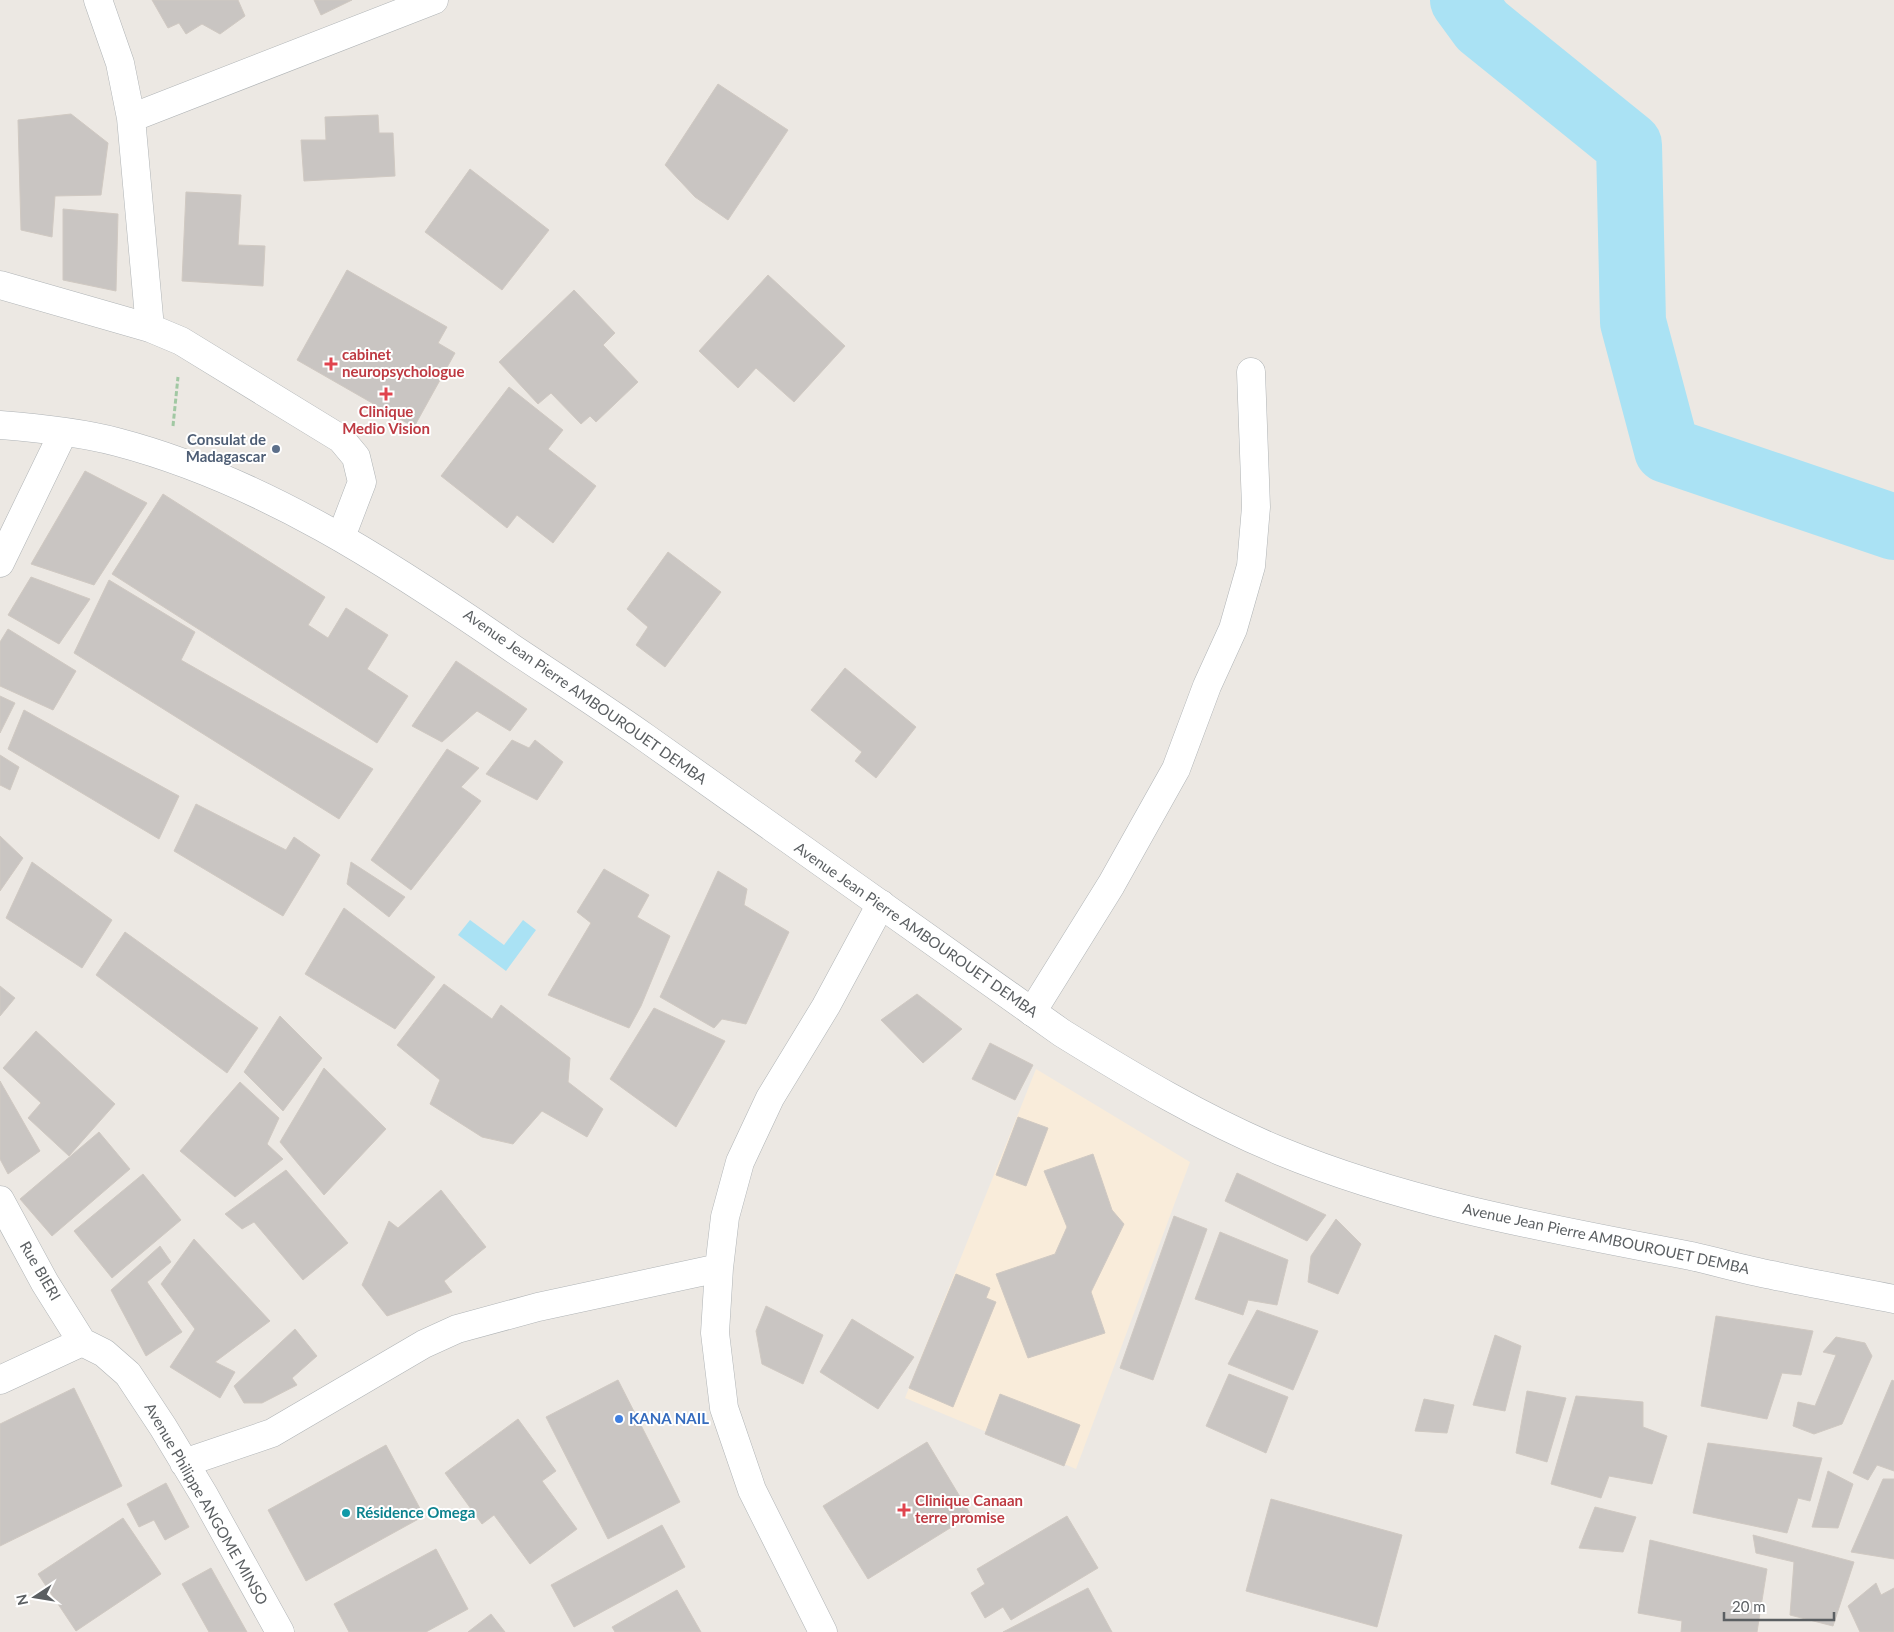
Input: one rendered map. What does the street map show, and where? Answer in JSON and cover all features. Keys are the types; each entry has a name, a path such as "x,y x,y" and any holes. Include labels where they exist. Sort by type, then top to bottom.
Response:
{"street":[{"path":"98,0 120,63 131,118 150,328"},
{"path":"131,118 434,0"},
{"path":"0,285 150,328 181,340 341,439 356,457 362,482 341,537"},
{"path":"1032,1012 1112,885 1176,769 1207,686 1233,629 1250,566 1256,507 1252,372"},
{"name":"Avenue Jean Pierre AMBOUROUET DEMBA","path":"0,425 118,442 170,459 262,495 341,537 442,599 587,697 1032,1012 1106,1060 1183,1105 1280,1151 1398,1191 1532,1226 1894,1299"},
{"path":"0,563 63,433"},
{"path":"823,1632 752,1490 724,1408 715,1334 720,1268 725,1217 740,1162 770,1098 826,1006 881,904"},
{"name":"Rue BIERI","path":"0,1200 46,1283 82,1342"},
{"path":"184,1463 272,1433 424,1344 457,1329 538,1307 720,1268"},
{"path":"0,1380 82,1342"},
{"name":"Avenue Philippe ANGOME MINSO","path":"82,1342 104,1352 128,1374 204,1494 280,1632"}],"path":[{"path":"170,459 181,340"}],"shaded area":[{"path":"1036,1069 1190,1162 1076,1469 905,1398"}],"water":[{"path":"470,920 504,945 523,920 536,930 506,971 458,935"}],"building":[{"path":"152,0 238,0 245,16 220,34 202,24 186,34 179,23 168,28"},
{"path":"314,0 352,0 321,15"},
{"path":"718,84 788,130 728,220 695,197 665,165"},
{"path":"71,114 108,143 101,195 55,196 52,237 21,230 18,120"},
{"path":"378,115 379,133 393,133 395,176 304,181 301,140 326,140 325,117"},
{"path":"470,169 549,230 502,290 425,232"},
{"path":"186,192 241,195 238,245 265,246 263,286 182,281"},
{"path":"63,209 118,214 116,291 63,280"},
{"path":"347,270 447,327 438,343 455,353 414,427 297,360"},
{"path":"768,275 845,346 794,402 756,368 738,388 699,351"},
{"path":"574,290 615,333 603,345 638,382 596,422 590,416 581,424 551,393 538,404 499,362"},
{"path":"509,387 563,430 548,449 596,486 553,543 517,515 507,528 441,476"},
{"path":"85,471 147,503 94,585 31,564"},
{"path":"163,494 325,597 308,625 328,638 346,608 388,635 367,669 408,696 377,743 112,574"},
{"path":"668,552 721,592 665,667 636,645 648,627 627,609"},
{"path":"31,577 90,599 59,644 8,615"},
{"path":"109,580 195,632 181,660 373,769 339,819 74,653"},
{"path":"8,629 76,671 53,710 0,686 0,642"},
{"path":"456,661 527,709 510,731 477,711 442,742 412,726"},
{"path":"845,668 916,727 876,778 855,761 862,752 811,710"},
{"path":"0,696 15,703 0,733"},
{"path":"24,710 179,796 159,839 8,749"},
{"path":"512,740 529,748 535,740 563,762 537,800 486,774"},
{"path":"447,749 479,768 461,787 481,801 411,890 371,860"},
{"path":"0,755 19,767 10,790 0,785"},
{"path":"196,804 286,850 294,837 320,855 283,916 174,851"},
{"path":"0,836 23,858 0,891"},
{"path":"32,862 112,920 82,968 6,918"},
{"path":"351,862 405,897 389,917 347,884"},
{"path":"604,869 649,895 637,917 670,936 641,1006 629,1028 548,995 591,923 577,912"},
{"path":"718,871 747,889 744,905 789,932 746,1024 722,1019 714,1028 660,997"},
{"path":"344,908 435,977 395,1029 305,974"},
{"path":"125,932 258,1028 227,1073 96,975"},
{"path":"444,984 492,1019 501,1005 570,1058 568,1082 603,1109 587,1137 542,1111 513,1144 482,1137 430,1104 440,1080 397,1045"},
{"path":"0,986 15,998 0,1016"},
{"path":"917,994 962,1029 923,1063 881,1020"},
{"path":"654,1008 725,1041 676,1127 610,1079"},
{"path":"280,1016 322,1058 283,1111 244,1072"},
{"path":"36,1031 115,1104 69,1156 28,1118 41,1103 3,1068"},
{"path":"990,1043 1033,1065 1015,1100 972,1079"},
{"path":"324,1068 386,1129 324,1195 280,1142"},
{"path":"0,1081 40,1151 8,1174 0,1159"},
{"path":"240,1082 279,1118 267,1144 283,1159 235,1197 180,1151"},
{"path":"1018,1117 1048,1128 1026,1186 996,1175"},
{"path":"99,1132 130,1169 52,1236 20,1199"},
{"path":"1093,1154 1112,1210 1124,1224 1091,1292 1105,1333 1028,1358 996,1274 1055,1254 1067,1227 1044,1171"},
{"path":"286,1170 348,1243 303,1280 254,1222 242,1229 225,1214"},
{"path":"1237,1173 1326,1215 1307,1241 1225,1201"},
{"path":"143,1174 181,1220 112,1278 74,1231"},
{"path":"441,1190 486,1247 444,1281 452,1292 387,1316 362,1285 389,1221 398,1228"},
{"path":"1174,1216 1207,1229 1153,1380 1120,1368"},
{"path":"1336,1219 1361,1244 1338,1294 1308,1282 1311,1256"},
{"path":"1220,1232 1288,1260 1277,1305 1248,1300 1243,1315 1195,1299"},
{"path":"194,1239 270,1321 215,1362 235,1372 220,1398 170,1367 195,1329 161,1284"},
{"path":"160,1246 171,1262 147,1282 182,1332 146,1356 111,1290"},
{"path":"956,1274 990,1288 986,1298 996,1302 953,1407 909,1388"},
{"path":"766,1306 823,1335 803,1384 762,1364 756,1331"},
{"path":"1257,1310 1318,1331 1293,1390 1228,1364"},
{"path":"1716,1316 1813,1331 1801,1375 1782,1373 1767,1419 1701,1406"},
{"path":"852,1319 914,1357 878,1409 820,1372"},
{"path":"295,1329 317,1356 292,1378 297,1385 262,1403 244,1403 234,1386"},
{"path":"1495,1335 1521,1346 1505,1411 1473,1405"},
{"path":"1836,1337 1865,1343 1872,1356 1842,1424 1814,1434 1793,1426 1798,1402 1815,1406 1836,1355 1823,1352"},
{"path":"1229,1374 1288,1397 1266,1453 1206,1426"},
{"path":"618,1380 680,1502 608,1539 546,1417"},
{"path":"1892,1380 1894,1381 1894,1471 1877,1465 1868,1480 1853,1473"},
{"path":"74,1388 122,1486 0,1546 0,1424"},
{"path":"1527,1391 1566,1398 1547,1462 1516,1453"},
{"path":"1000,1394 1080,1425 1064,1466 985,1434"},
{"path":"1576,1396 1643,1402 1643,1427 1667,1436 1652,1484 1609,1476 1601,1498 1551,1484"},
{"path":"1424,1399 1454,1405 1447,1433 1415,1431"},
{"path":"518,1419 556,1471 542,1481 577,1529 530,1564 494,1515 482,1524 445,1473"},
{"path":"927,1442 971,1515 868,1579 823,1506"},
{"path":"1708,1443 1822,1458 1810,1501 1798,1498 1787,1533 1693,1513"},
{"name":"Résidence Omega","path":"386,1445 424,1516 306,1581 268,1510"},
{"path":"1828,1471 1853,1484 1838,1528 1812,1527"},
{"path":"1883,1479 1894,1479 1894,1559 1851,1552"},
{"path":"166,1483 189,1527 165,1540 154,1520 139,1527 127,1504"},
{"path":"1271,1499 1402,1535 1377,1627 1246,1591"},
{"path":"1595,1507 1636,1517 1623,1552 1579,1548"},
{"path":"1067,1516 1098,1568 1011,1620 1003,1607 985,1618 971,1593 985,1584 977,1569"},
{"path":"123,1518 161,1574 76,1631 38,1574"},
{"path":"662,1525 685,1567 574,1627 551,1585"},
{"path":"1753,1535 1854,1562 1833,1626 1790,1615 1794,1562 1756,1553"},
{"path":"1650,1540 1767,1569 1757,1632 1681,1632 1682,1621 1638,1613"},
{"path":"436,1549 468,1609 426,1632 349,1632 334,1604"},
{"path":"211,1568 247,1632 209,1632 182,1584"},
{"path":"1876,1583 1881,1595 1894,1588 1894,1632 1860,1632 1848,1606"},
{"path":"1088,1588 1112,1632 1003,1632"},
{"path":"677,1590 701,1632 615,1632 612,1627"},
{"path":"491,1614 505,1632 468,1632"}],"waterway":[{"path":"1463,0 1482,26 1629,145 1633,322 1667,450 1894,527"}],"place":[{"name":"cabinet neuropsychologue","path":"331,364"},
{"name":"Clinique Medio Vision","path":"386,394"},
{"name":"Consulat de Madagascar","path":"276,449"},
{"name":"KANA NAIL","path":"619,1419"},
{"name":"Clinique Canaan terre promise","path":"904,1510"},
{"name":"Résidence Omega","path":"346,1513"}]}
